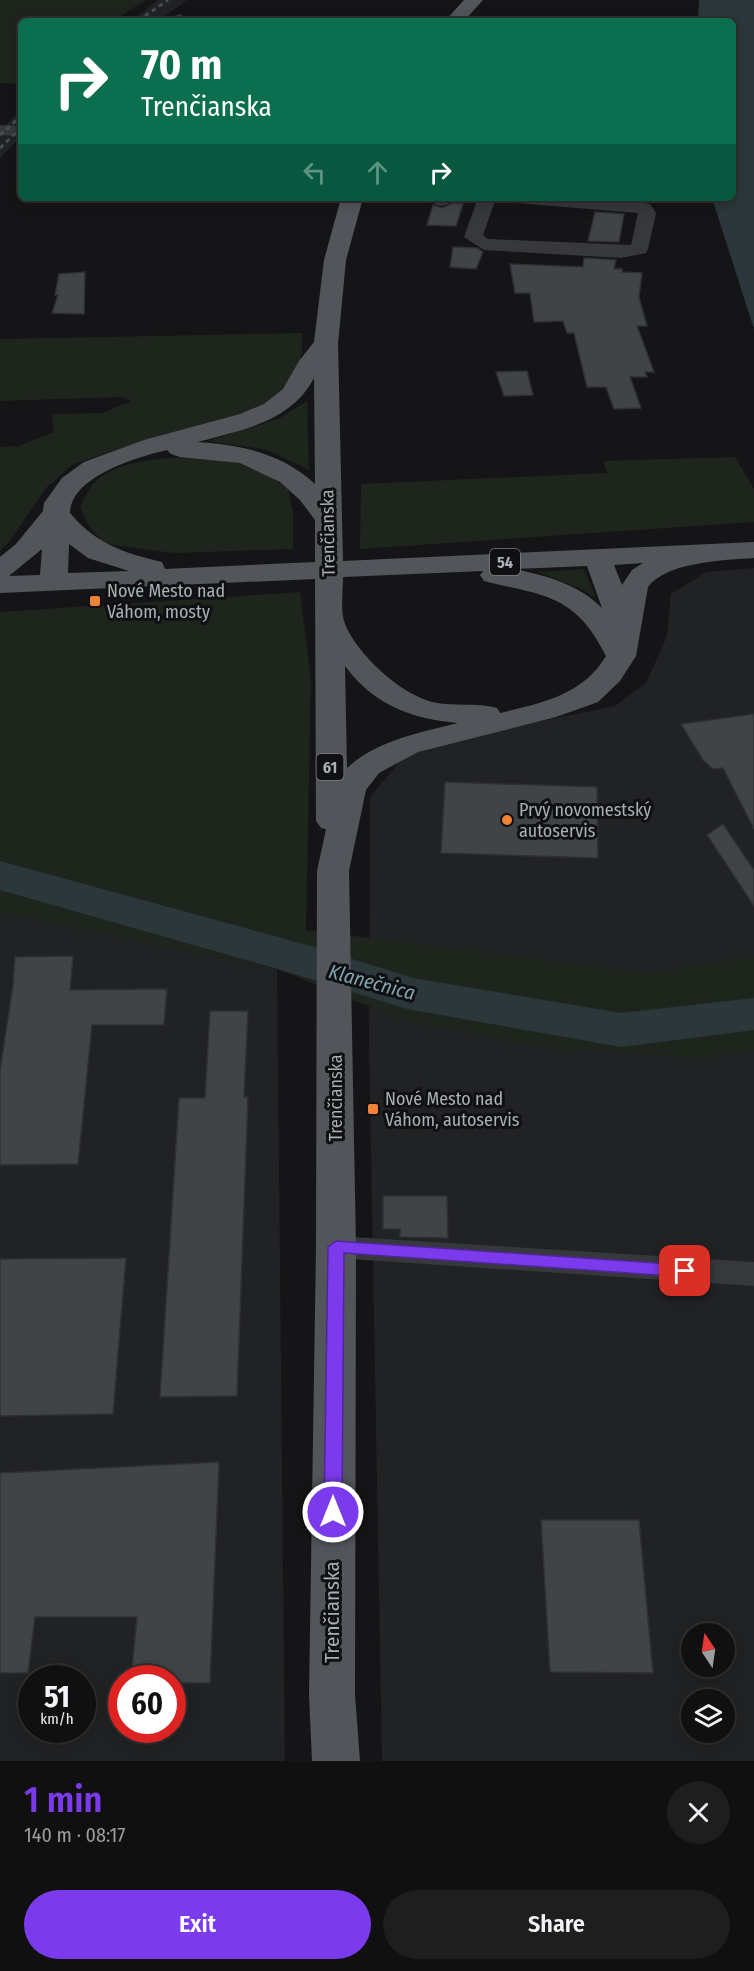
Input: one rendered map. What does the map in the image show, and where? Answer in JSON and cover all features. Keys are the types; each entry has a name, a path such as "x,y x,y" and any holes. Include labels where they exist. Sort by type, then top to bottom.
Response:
{"main road":[{"path":"457,18 474,0"},
{"name":"Trenčianska","path":"336,1761 332,1695 336,998 326,344 335,260 351,201"},
{"path":"54,583 56,513 61,494 86,470 111,458 247,421 273,409 295,393 309,360 326,344"},
{"path":"148,449 224,451 266,463 302,487 328,520"},
{"path":"0,570 26,550 56,513"},
{"path":"56,513 73,535 91,550 107,557 192,577"},
{"path":"623,643 597,557 754,550"},
{"path":"333,871 350,790 358,775 368,766 407,746 545,711 587,696 610,675 623,643 633,587 642,576 660,565 720,552"},
{"name":"54","path":"0,585 597,557"},
{"path":"414,567 506,576 560,590 577,600 623,643"},
{"path":"330,623 350,655 372,682 387,694 419,709 476,715 545,711"}],"street":[{"path":"0,130 18,131"},
{"path":"486,201 473,237 484,244 621,252 639,249 647,213 644,208 574,201"},
{"path":"336,1247 554,1263 754,1274"}],"shaded area":[{"path":"0,0 146,0 118,18 18,18 18,84 0,83"},
{"path":"158,0 187,0 162,18 136,18"},
{"path":"699,0 754,0 754,329 713,201 736,201 736,18 698,18"},
{"path":"18,113 18,140 0,158 0,131"},
{"path":"303,333 300,372 262,412 112,451 72,465 46,488 10,541 0,551 0,447 19,446 54,432 52,414 103,413 131,401 122,397 0,401 0,339"},
{"path":"307,401 309,470 267,450 208,441 278,419"},
{"path":"218,457 260,469 288,489 293,513 293,549 174,553 105,544 88,525 80,507 91,487 102,476 132,463 168,458"},
{"path":"735,457 754,489 754,522 360,549 361,484 607,473 603,461"},
{"path":"754,568 754,1761 382,1761 369,1042 370,797 406,754 477,734 615,706 646,683 667,636 671,594 706,572"},
{"path":"584,569 596,598 579,588 538,572"},
{"path":"300,592 311,679 306,930 646,973 754,957 754,1050 702,1058 540,1047 398,1018 277,969 0,912 0,612"},
{"path":"0,912 277,969 285,1761 0,1761"}],"building":[{"path":"453,203 463,204 456,226 427,225 433,205 442,208"},
{"path":"595,212 624,214 619,242 588,241"},
{"path":"453,247 477,248 483,252 476,269 450,267"},
{"path":"584,258 616,260 614,269 622,269 622,272 642,273 639,297 647,326 637,326 654,372 645,372 647,377 630,377 641,408 614,409 606,387 587,387 574,333 567,333 563,321 534,322 530,293 515,293 510,264 583,267"},
{"path":"85,272 84,314 52,313 58,295 55,295 59,274"},
{"path":"527,371 533,395 504,396 496,372"},
{"path":"754,714 754,829 723,768 713,769 703,760 681,724"},
{"path":"445,782 597,787 598,858 441,853"},
{"path":"723,824 754,870 754,906 707,835"},
{"path":"73,956 70,990 167,989 164,1025 92,1025 78,1164 0,1165 0,1070 15,957"},
{"path":"210,1011 248,1011 244,1097 248,1097 237,1396 160,1397 179,1098 205,1098"},
{"path":"383,1196 447,1196 448,1238 400,1237 400,1229 383,1229"},
{"path":"126,1258 113,1414 0,1416 0,1259"},
{"path":"219,1462 210,1683 186,1683 186,1665 132,1665 137,1617 35,1617 29,1665 18,1665 18,1673 0,1673 0,1473"},
{"path":"541,1520 639,1520 653,1673 550,1672"}],"waterway":[{"name":"Klanečnica","path":"0,875 296,958 407,993 621,1030 754,1014"}],"railway":[{"path":"142,18 168,0"},
{"path":"0,135 18,119"},
{"path":"0,148 18,131"}],"place":[{"name":"Nové Mesto nad Váhom, mosty","path":"95,601"},
{"name":"Prvý novomestský autoservis","path":"507,820"},
{"name":"Nové Mesto nad Váhom, autoservis","path":"373,1109"}],"route":[{"path":"333,1512 336,1247 685,1271"}]}
